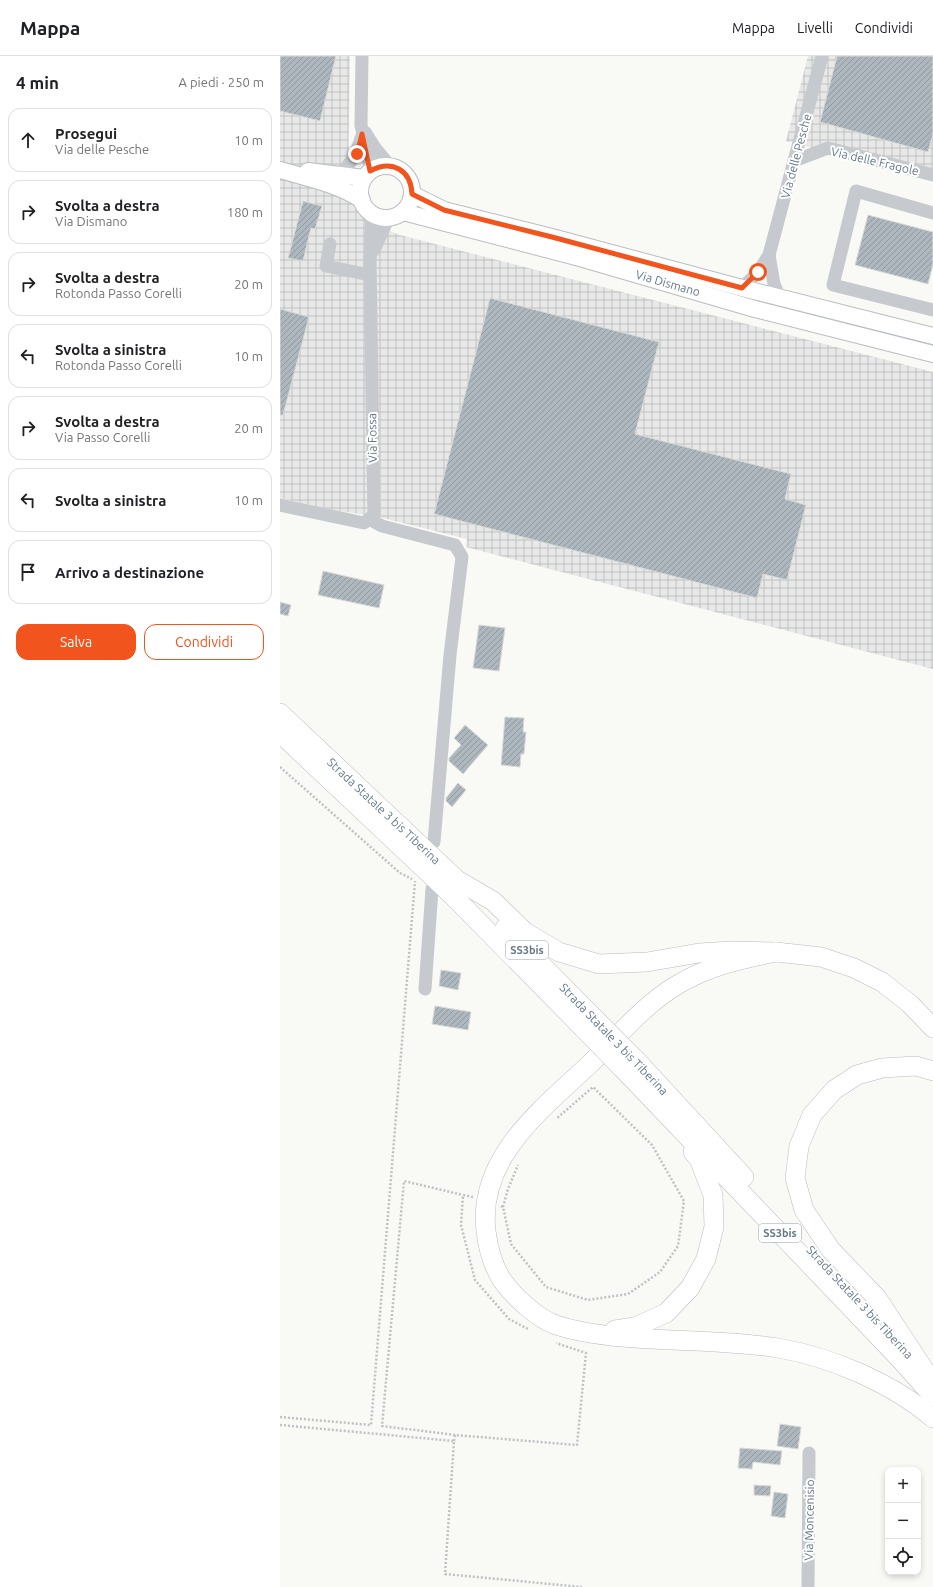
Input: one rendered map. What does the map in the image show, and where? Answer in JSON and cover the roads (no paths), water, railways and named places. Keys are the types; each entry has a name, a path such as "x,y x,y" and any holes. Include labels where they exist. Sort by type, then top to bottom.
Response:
{"highway":[{"name":"Strada Statale 3 bis Tiberina","path":"280,713 401,837"},
{"name":"Strada Statale 3 bis Tiberina","path":"280,733 401,837 455,887 631,1066 930,1377"},
{"path":"455,887 494,901 525,932 559,952 599,964 648,962 699,953 733,951 776,952 821,957 854,968 888,986 910,1004 933,1028"},
{"path":"776,952 734,960 703,971 677,985 648,1006 522,1130 501,1158 489,1186 495,1204 484,1217 488,1249 502,1279 523,1305 554,1325 591,1333 635,1338 727,1342 779,1348 815,1357 852,1371 890,1389 925,1411 933,1418"},
{"name":"Strada Statale 3 bis Tiberina","path":"631,1066 933,1396"},
{"path":"591,1333 635,1327 666,1312 690,1288 706,1259 714,1227 713,1195 699,1159 631,1066"},
{"path":"930,1377 876,1298 831,1250 804,1210 795,1178 799,1146 812,1115 834,1090 857,1075 882,1068 916,1066 933,1071"}],"main road":[{"path":"280,169 340,175 368,174 383,166 390,166 397,168 409,179 412,186 411,201 396,215 380,217 372,213 366,208 360,193 361,185 368,174"},
{"path":"280,169 345,190 362,200"},
{"name":"Via Dismano","path":"412,194 444,210 560,239 780,298 933,336"},
{"name":"Via Dismano","path":"396,215 580,258 755,309 933,354"}],"street":[{"path":"340,175 357,154 361,129 362,56"},
{"name":"Via delle Pesche","path":"742,288 758,272 769,255 822,56"},
{"path":"361,129 390,166"},
{"path":"361,129 368,174"},
{"name":"Via delle Fragole","path":"794,160 828,148 933,175"},
{"path":"933,213 856,192 833,285 933,310"},
{"name":"Via Fossa","path":"369,519 374,515 370,269 372,213"},
{"name":"Via Fossa","path":"370,269 377,242 396,215"},
{"path":"330,244 326,266 370,269"},
{"name":"Via delle Pesche","path":"769,255 774,284 780,298"},
{"path":"280,505 364,524 369,519 382,526 455,545 462,557 450,654 434,842"},
{"path":"424,989 432,890"},
{"name":"Via Moncenisio","path":"808,1587 809,1453"}]}
